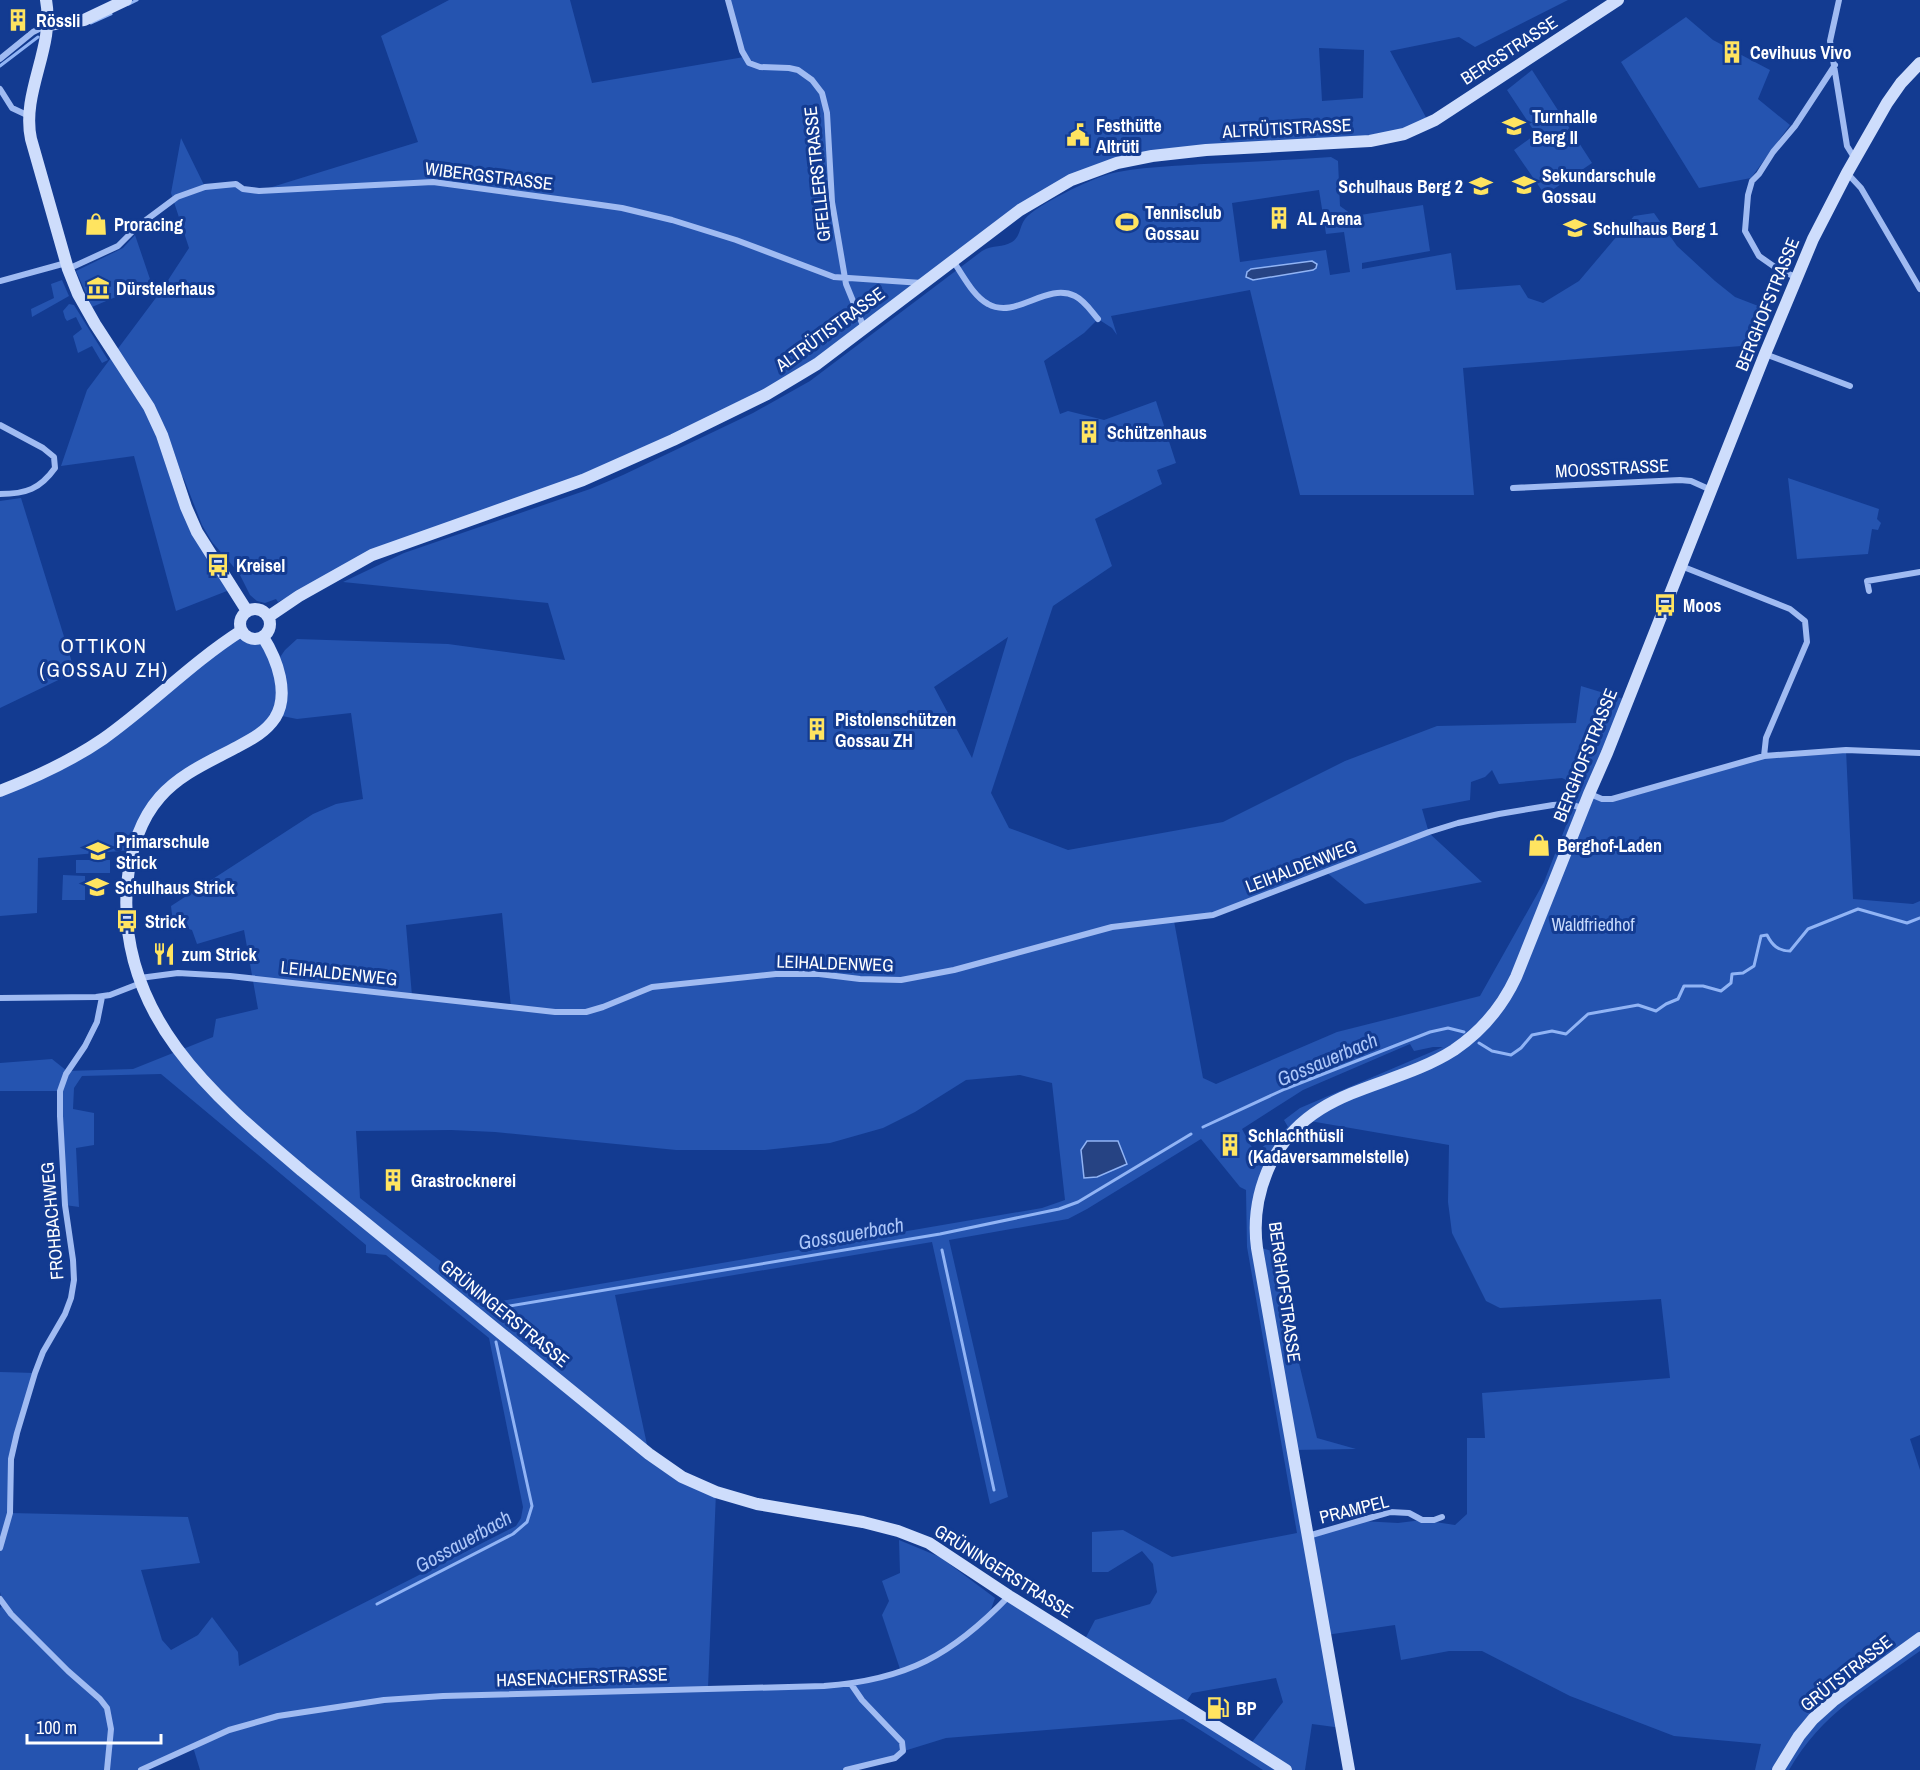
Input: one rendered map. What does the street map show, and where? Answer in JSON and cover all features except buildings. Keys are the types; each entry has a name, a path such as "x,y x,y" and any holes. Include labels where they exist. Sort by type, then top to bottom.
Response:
{"street":[{"path":"46,0 48,25 46,41 29,116 31,139 67,266 89,315 149,407 162,435 197,532 247,611"},
{"path":"0,59 33,32 48,25 84,20 126,0"},
{"name":"GFELLERSTRASSE","path":"728,0 742,51 749,63 756,67 798,70 812,80 822,93 827,113 832,202 846,285 864,328"},
{"name":"BERGSTRASSE","path":"1419,128 1530,59 1618,0"},
{"path":"1839,0 1830,41 1847,146 1855,159"},
{"name":"BERGHOFSTRASSE","path":"1349,1770 1256,1242 1257,1206 1263,1183 1280,1147 1304,1120 1323,1106 1453,1051 1483,1026 1504,1000 1516,977 1607,753 1796,277 1821,222 1855,159 1894,92 1920,63"},
{"path":"1796,277 1779,270 1759,256 1745,231 1748,195 1752,181 1795,126 1835,65"},
{"path":"0,88 12,108 29,116"},
{"name":"ALTRÜTISTRASSE","path":"268,616 372,555 618,466 720,418 792,380 817,364 1020,210 1071,180 1117,163 1152,156 1206,150 1370,141 1404,134 1419,128"},
{"path":"1847,173 1861,189 1920,289"},
{"name":"WIBERGSTRASSE","path":"0,281 67,266 112,250 138,226 177,197 204,187 236,184 243,189 259,191 433,182 540,198 587,202 658,216 736,240 830,276 923,283"},
{"path":"952,260 979,297 993,306 1011,307 1061,293 1079,298 1098,319"},
{"path":"1765,354 1850,386"},
{"path":"0,425 43,448 54,457 55,468 45,481 20,494 0,494"},
{"name":"MOOSSTRASSE","path":"1514,488 1680,480 1694,482 1711,490"},
{"path":"1681,566 1790,609 1805,621 1808,642 1766,738 1764,756"},
{"path":"1869,591 1867,580 1920,572"},
{"path":"258,609 268,616 270,625 264,636 255,639 248,638 241,631 240,620 247,611 258,609"},
{"path":"0,791 28,780 102,739 134,715 193,664 241,631"},
{"name":"GRÜNINGERSTRASSE","path":"264,636 276,663 281,682 281,703 274,719 259,735 187,774 170,786 151,808 137,835 129,865 126,908 128,931 140,981 153,1013 172,1043 196,1073 259,1135 649,1454 682,1477 716,1492 757,1504 863,1522 898,1531 929,1543 1286,1770"},
{"path":"1589,794 1602,799 1612,799 1764,756 1846,750 1920,753"},
{"name":"LEIHALDENWEG","path":"0,998 102,997 140,981 178,973 230,976 555,1012 586,1012 651,987 776,974 819,974 901,981 954,970 1112,927 1213,915 1458,823 1557,804 1571,804 1583,808"},
{"name":"FROHBACHWEG","path":"0,1548 10,1513 11,1459 17,1433 43,1352 65,1314 71,1298 74,1281 73,1260 65,1205 60,1091 66,1074 95,1028 102,997"},
{"name":"PRAMPEL","path":"1308,1536 1390,1512 1409,1513 1422,1520 1442,1517"},
{"name":"HASENACHERSTRASSE","path":"141,1770 229,1730 278,1716 384,1700 443,1696 851,1684 897,1673 934,1658 960,1641 1009,1596"},
{"path":"1,1604 107,1708 111,1729 107,1770"},
{"name":"GRÜTSTRASSE","path":"1778,1770 1793,1743 1813,1719 1833,1701 1920,1638"},
{"path":"846,1770 895,1758 903,1750 902,1742 862,1700 851,1684"}],"green space":[{"path":"449,0 570,0 592,83 744,57 728,0 1568,0 1475,47 1459,37 1390,51 1429,123 1404,134 1152,156 1071,180 817,364 673,440 372,555 278,602 276,599 265,603 257,601 250,595 239,573 212,542 202,525 184,479 173,463 186,507 232,589 176,611 134,456 61,466 87,390 161,291 189,248 171,193 181,138 205,187 236,184 259,191 418,142 381,36","holes":["1319,48 1364,50 1363,98 1322,101"]},
{"path":"1686,17 1713,40 1770,70 1758,99 1790,125 1751,178 1699,188 1621,62"},
{"path":"1532,70 1592,163 1545,195 1514,150 1536,134 1507,90"},
{"name":"Waldfriedhof","path":"1331,157 1338,161 1340,206 1354,216 1423,205 1430,251 1362,263 1362,269 1451,253 1456,290 1520,285 1528,298 1543,303 1579,281 1634,216 1654,213 1677,246 1715,281 1735,297 1766,309 1754,345 1463,368 1474,495 1300,495 1250,290 1111,316 1117,335 1112,328 1098,319 1084,333 1044,361 1060,414 1068,411 1104,420 1156,401 1176,463 1157,470 1162,484 1095,519 1112,566 1053,606 991,793 1009,828 1068,850 1223,822 1345,761 1437,726 1576,723 1581,686 1627,700 1589,793 1602,799 1764,756 1846,750 1853,899 1913,904 1920,901 1920,1435 1910,1439 1920,1470 1920,1651 1864,1690 1831,1717 1802,1750 1789,1770 1755,1770 1761,1744 1674,1736 1570,1696 1482,1651 1449,1651 1401,1660 1395,1625 1326,1635 1342,1728 1312,1724 1305,1770 1263,1770 1183,1719 946,1738 904,1751 895,1758 846,1770 200,1770 193,1747 141,1770 0,1770 0,1608 3,1605 0,1592 0,1372 35,1373 11,1459 10,1513 188,1517 200,1563 141,1570 162,1640 171,1650 198,1635 212,1617 238,1652 239,1666 516,1526 521,1518 523,1507 489,1338 386,1255 366,1253 366,1245 161,1074 82,1076 74,1088 73,1109 94,1113 94,1145 76,1148 79,1207 65,1205 60,1091 0,1091 0,1063 52,1059 67,1071 133,1069 213,1037 216,1019 258,1009 244,930 197,944 192,930 173,924 171,906 313,814 336,804 363,799 351,713 297,719 277,715 170,786 132,850 38,858 37,913 0,916 0,791 69,759 243,634 258,639 276,663 297,639 448,644 565,660 548,603 343,582 404,553 590,489 753,413 810,381 982,251 1012,242 1031,213 1064,193 1090,181 1109,174 1144,168","holes":["1319,190 1326,234 1344,232 1350,272 1330,275 1326,250 1240,262 1232,203","1008,637 972,758 934,687","1492,770 1499,784 1562,778 1581,787 1544,882 1480,996 1337,1032 1216,1084 1203,1078 1174,921 1229,909 1326,872 1365,904 1482,882 1429,833 1422,809 1470,800 1471,782 1485,777","502,913 511,1008 412,996 406,925","1410,1044 1414,1051 1443,1047 1300,1108 1284,1120 1288,1127 1255,1153 1242,1129 1303,1090","1020,1075 1052,1083 1065,1200 1042,1208 489,1303 479,1301 466,1291 452,1270 360,1198 356,1131 495,1132 676,1150 765,1150 830,1143 883,1128 915,1112 966,1080","1304,1120 1449,1145 1448,1202 1452,1233 1486,1301 1500,1308 1661,1299 1670,1378 1482,1393 1485,1438 1467,1438 1467,1514 1455,1525 1422,1520 1398,1523 1361,1521 1308,1536 1293,1450 1356,1449 1317,1438 1272,1251 1257,1247 1268,1169","1201,1139 1240,1187 1246,1190 1247,1247 1297,1533 1172,1557 1123,1530 1092,1532 1092,1572 1108,1572 1142,1551 1153,1564 1157,1592 1150,1604 1095,1620 1083,1643 1009,1596 989,1615 995,1598 940,1557 899,1540 900,1573 882,1581 889,1601 882,1615 901,1672 824,1686 708,1688 716,1492 649,1454 615,1295 932,1242 990,1504 1008,1497 949,1240 1068,1219","1276,1678 1283,1702 1249,1746 1184,1705 1192,1693"]},
{"path":"135,235 151,282 92,307 76,271 123,248"},
{"path":"62,280 69,296 32,317 31,309 54,298 51,284"},
{"path":"69,304 74,305 108,360 102,363 92,346 78,353 73,336 82,329 76,317 67,321 65,318 63,311"},
{"path":"1788,478 1879,509 1877,519 1881,523 1878,530 1872,529 1868,554 1797,559"},
{"path":"21,498 75,672 0,708 0,501"},
{"path":"76,860 110,860 110,873 76,873"},
{"path":"63,875 85,876 85,900 62,900"}],"shaded area":[{"path":"1312,261 1317,264 1313,270 1253,280 1246,277 1247,272 1251,269"},
{"path":"1087,1141 1118,1141 1127,1164 1097,1177 1084,1178 1081,1150"}],"waterway":[{"path":"129,4 137,0"},
{"path":"91,23 111,14"},
{"path":"0,66 38,37"},
{"name":"Gossauerbach","path":"1479,1043 1492,1051 1511,1055 1521,1048 1532,1035 1552,1031 1566,1034 1588,1014 1638,1005 1656,1011 1678,999 1684,986 1703,986 1721,991 1731,983 1732,974 1743,973 1754,966 1761,936 1767,935 1776,947 1790,951 1808,929 1858,909 1907,923 1920,918"},
{"name":"Gossauerbach","path":"1203,1127 1285,1089 1430,1032 1448,1028 1464,1032"},
{"name":"Gossauerbach","path":"497,1308 940,1234 1059,1209 1078,1202 1191,1134"},
{"path":"942,1250 994,1490"},
{"name":"Gossauerbach","path":"377,1604 513,1534 527,1522 532,1506 496,1342"}],"place":[{"name":"Rössli","path":"18,20"},
{"name":"Cevihuus Vivo","path":"1732,52"},
{"name":"Turnhalle Berg II","path":"1514,126"},
{"name":"Festhütte Altrüti","path":"1078,135"},
{"name":"Sekundarschule Gossau","path":"1524,185"},
{"name":"Schulhaus Berg 2","path":"1481,186"},
{"name":"AL Arena","path":"1279,218"},
{"name":"Tennisclub Gossau","path":"1127,222"},
{"name":"Proracing","path":"96,224"},
{"name":"Schulhaus Berg 1","path":"1575,228"},
{"name":"Dürstelerhaus","path":"98,288"},
{"name":"Schützenhaus","path":"1089,432"},
{"name":"Kreisel","path":"218,565"},
{"name":"Moos","path":"1665,605"},
{"name":"Pistolenschützen Gossau ZH","path":"817,729"},
{"name":"Berghof-Laden","path":"1539,845"},
{"name":"Primarschule Strick","path":"98,851"},
{"name":"Schulhaus Strick","path":"97,887"},
{"name":"Strick","path":"127,921"},
{"name":"zum Strick","path":"164,954"},
{"name":"Schlachthüsli (Kadaversammelstelle)","path":"1230,1145"},
{"name":"Grastrocknerei","path":"393,1180"},
{"name":"BP","path":"1218,1708"}],"district":[{"name":"OTTIKON (GOSSAU ZH)","path":"104,657"}]}
